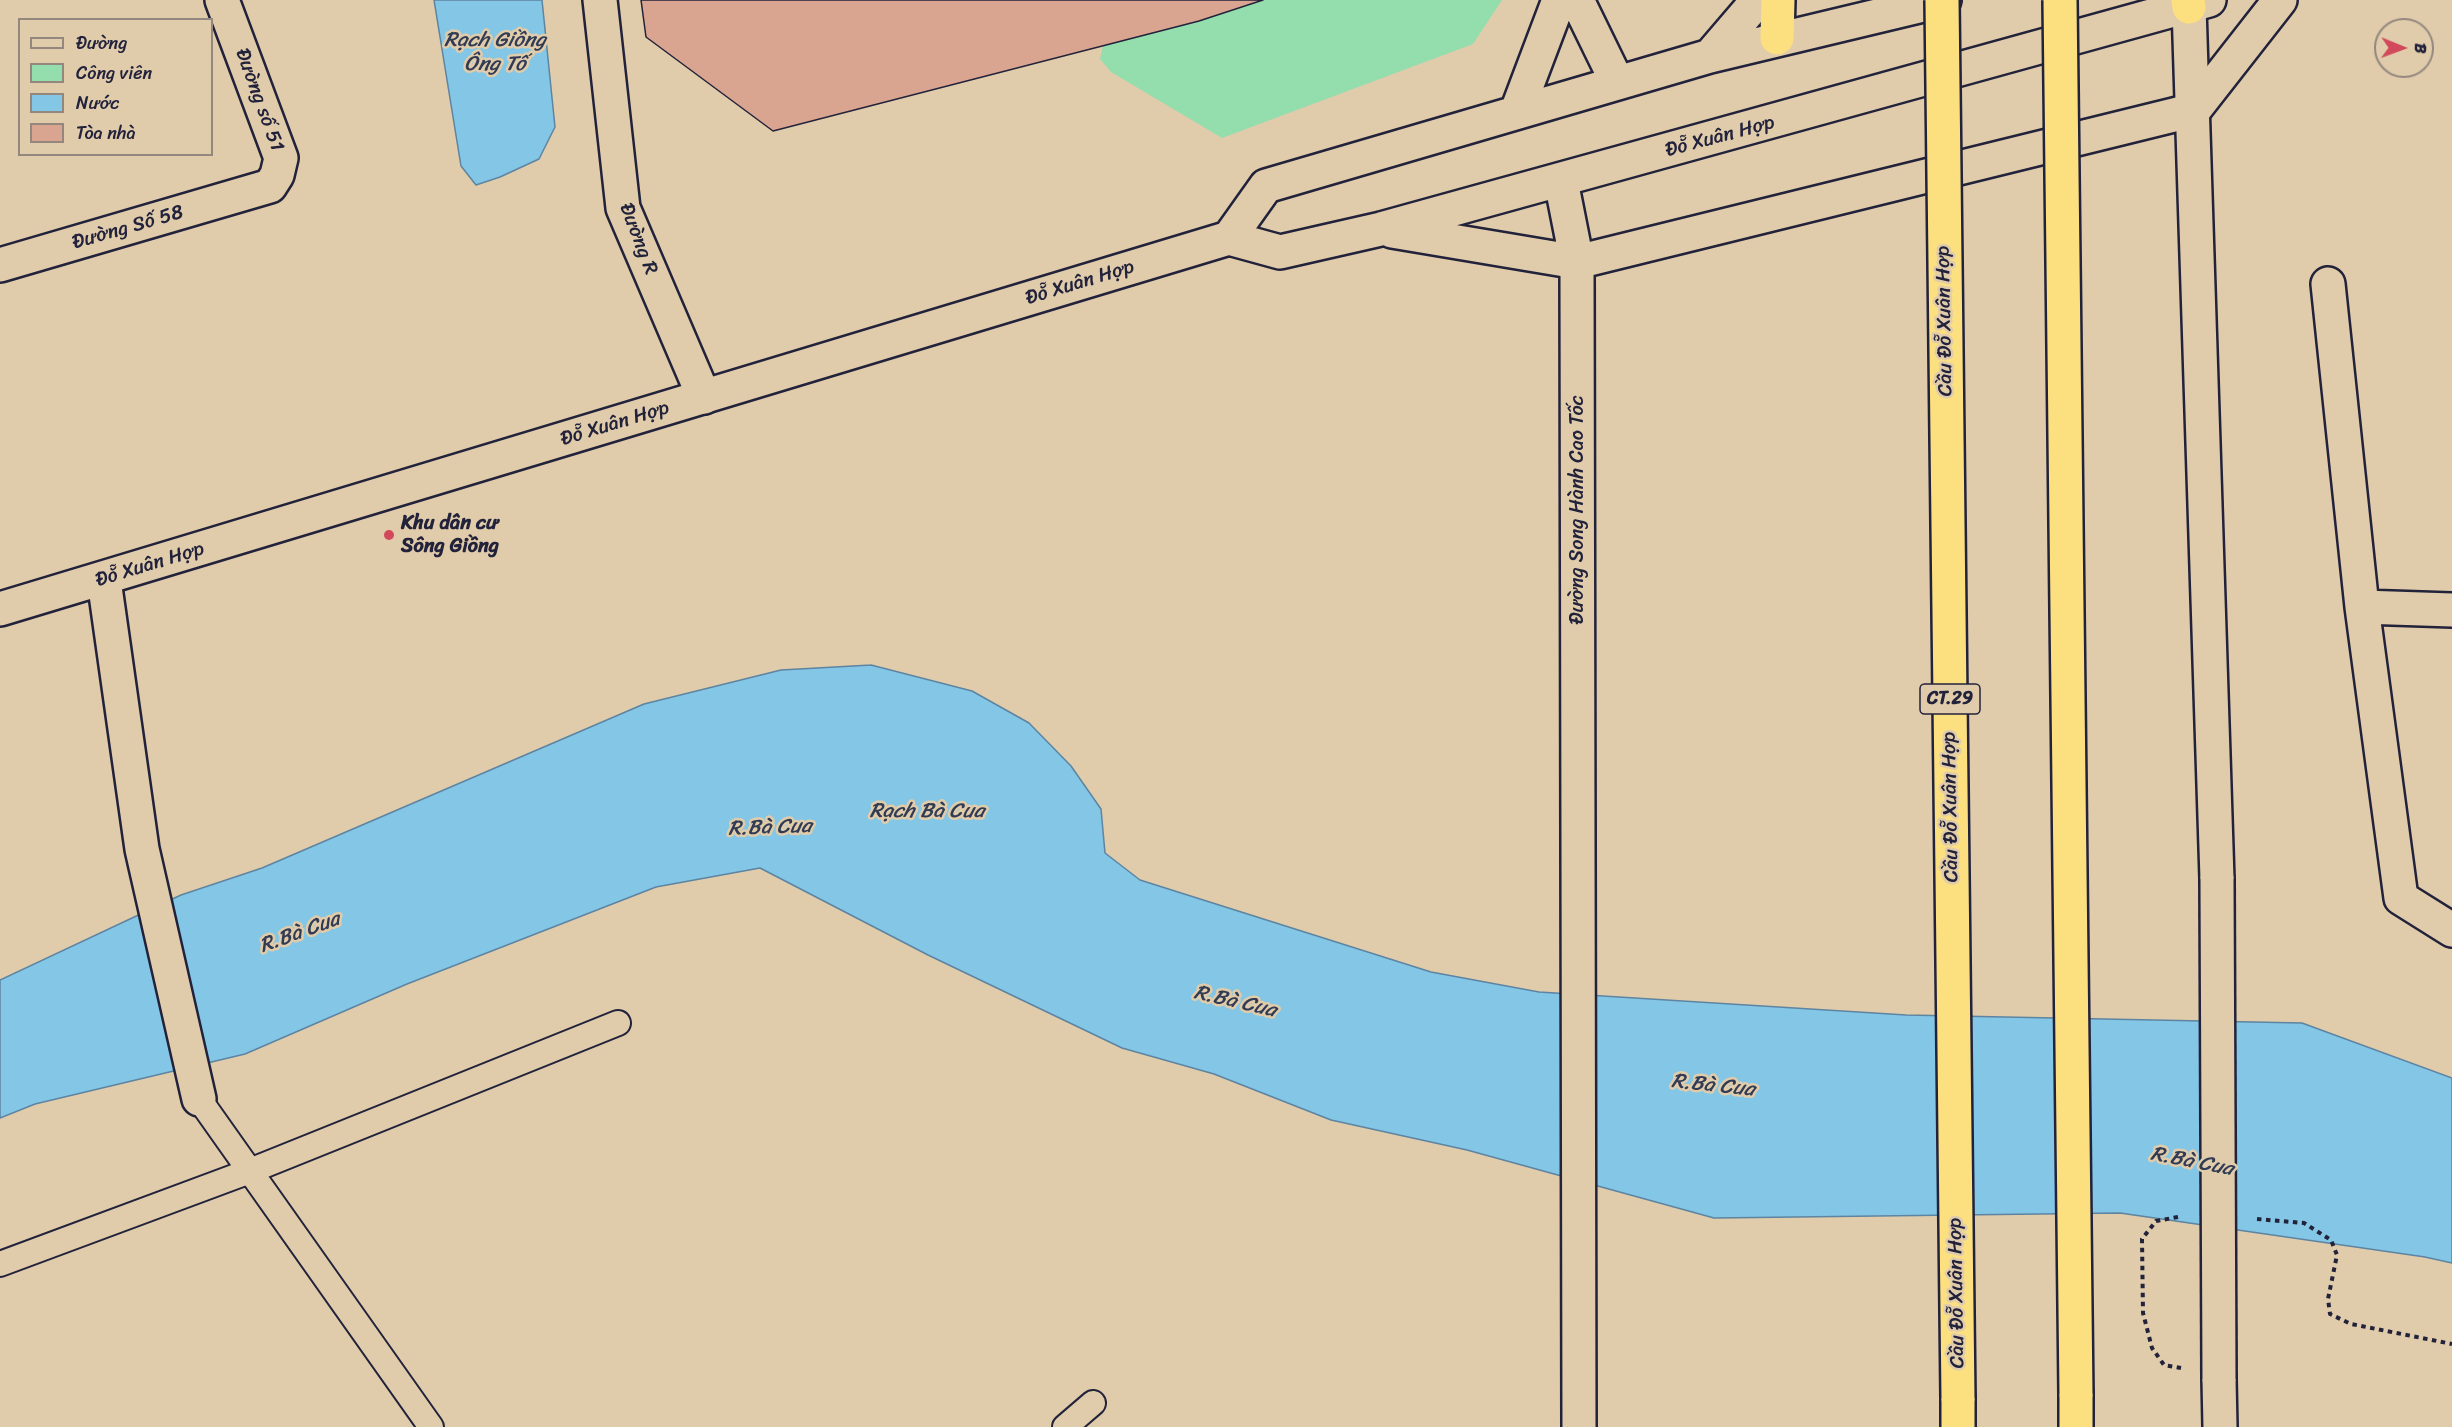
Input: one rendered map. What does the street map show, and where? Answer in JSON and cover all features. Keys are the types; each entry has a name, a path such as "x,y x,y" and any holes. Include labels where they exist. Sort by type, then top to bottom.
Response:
{"highway":[{"path":"1777,38 1778,0"},
{"name":"Cầu Đỗ Xuân Hợp","path":"1943,0 1958,1412"},
{"path":"2060,0 2076,1427"}],"main road":[{"name":"Đường số 51","path":"222,0 280,158 277,175 270,186 256,190"},
{"name":"Đường R","path":"600,0 623,208 704,397"},
{"path":"1517,111 1559,0"},
{"path":"1576,0 1617,82"},
{"path":"1710,56 1758,0"},
{"path":"1229,238 1266,186 1710,56 1777,38 1943,0"},
{"path":"1381,229 1577,262 2194,110 2280,0"},
{"name":"Đỗ Xuân Hợp","path":"0,609 104,580 1229,238 1280,252 1381,229 1561,181 2195,2"},
{"path":"2195,2 2194,110 2217,879 2220,1427"},
{"name":"Đường Song Hành Cao Tốc","path":"1561,181 1577,262 1579,1427"},
{"name":"Đường Số 58","path":"0,265 256,190"},
{"path":"2328,284 2362,608 2401,898 2452,930"},
{"path":"104,580 142,849 199,1098"},
{"path":"2362,608 2452,610"}],"lane":[{"path":"0,1264 250,1171 618,1023"},
{"path":"199,1098 431,1427"},
{"path":"1065,1427 1093,1403"}],"green space":[{"path":"1258,0 1502,0 1473,44 1222,138 1111,72 1100,59 1103,46 1199,21"}],"water":[{"name":"Rạch Giồng Ông Tố","path":"434,0 542,0 555,127 539,159 476,185 461,166"},
{"name":"Rạch Bà Cua","path":"871,665 972,691 1029,723 1071,766 1101,809 1105,853 1140,880 1431,972 1539,992 1906,1015 2302,1023 2452,1078 2452,1263 2425,1257 2120,1213 1714,1218 1467,1150 1331,1120 1214,1074 1122,1048 928,955 760,868 656,887 407,984 245,1054 35,1104 0,1118 0,980 181,895 262,868 644,704 781,670"}],"building":[{"path":"641,0 1263,0 1199,21 773,131 646,37"}],"place":[{"name":"Khu dân cư Sông Giồng","path":"389,535"}],"water label":[{"name":"R.Bà Cua","path":"770,828"},
{"name":"R.Bà Cua","path":"300,933"},
{"name":"R.Bà Cua","path":"1235,1002"},
{"name":"R.Bà Cua","path":"1713,1086"},
{"name":"R.Bà Cua","path":"2192,1162"}]}
